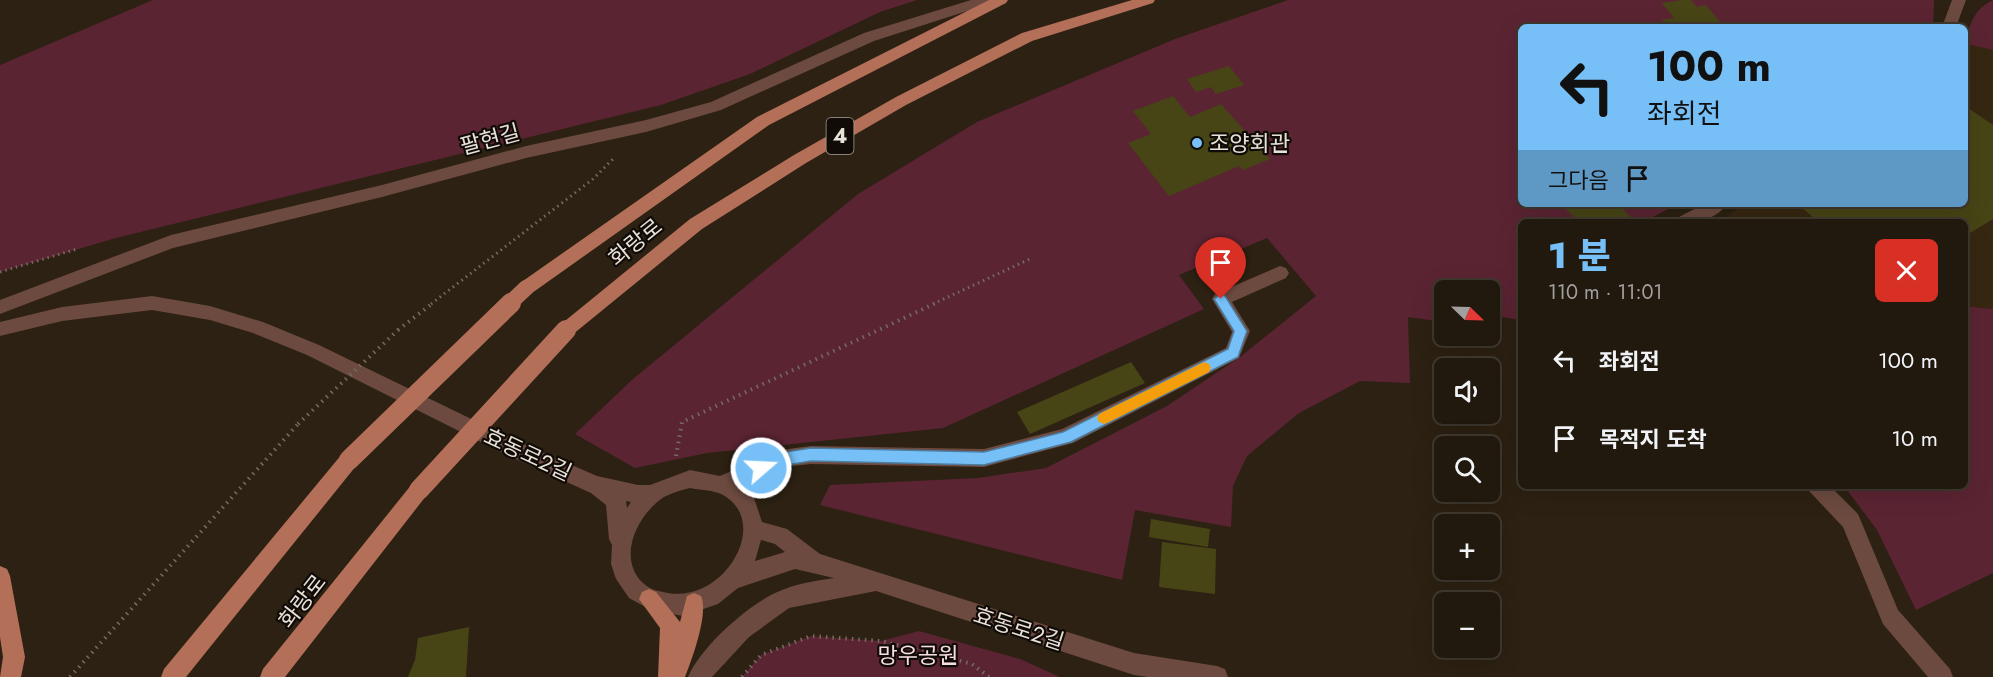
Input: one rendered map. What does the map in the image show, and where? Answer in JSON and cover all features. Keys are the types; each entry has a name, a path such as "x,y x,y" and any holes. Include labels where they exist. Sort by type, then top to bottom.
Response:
{"main road":[{"name":"화랑로","path":"172,677 349,460 526,288 764,121 1001,0"},
{"name":"화랑로","path":"271,677 419,490 566,330 696,224 800,159 901,101 1027,37 1148,0"},
{"path":"0,576 14,657 10,677"},
{"path":"649,599 670,625 669,677"},
{"path":"675,677 683,647 691,630 694,603"}],"street":[{"name":"팔현길","path":"0,307 171,242 382,191 526,152 646,126 716,106 868,37 987,0"},
{"path":"1951,24 1959,0"},
{"path":"1690,219 1712,207"},
{"path":"723,484 780,459 811,455 984,458 1066,437 1233,353 1241,331 1221,299 1280,273"},
{"name":"효동로2길","path":"0,329 62,314 152,303 210,313 257,327 313,350 595,485"},
{"path":"595,485 616,501 622,570 632,587 649,599 678,605 694,603 716,594 735,579 746,564 753,547 754,529 746,502 736,492 723,484 698,480 671,484 652,494 637,508 626,525 620,544"},
{"path":"595,485 638,494 652,494"},
{"path":"1820,489 1851,521 1890,618 1942,677"},
{"path":"754,529 780,537 824,565"},
{"path":"735,579 772,565 795,560 824,565"},
{"name":"효동로2길","path":"824,565 1134,664 1217,677"},
{"path":"699,677 718,652 757,618 792,596 876,582"}],"path":[{"path":"70,677 298,424 398,330 593,179 646,126"},
{"path":"671,484 682,422 1032,258"},
{"path":"742,677 761,655 811,636 880,641 972,664 989,677"}],"shaded area":[{"path":"1968,44 1993,50 1993,309 1968,306 1968,219 1722,219 1741,207 1968,207"}],"green space":[{"path":"153,0 917,0 880,12 750,74 661,105 116,238 0,272 0,65"},
{"path":"1288,0 1934,0 1933,24 1518,24 1518,207 1672,207 1649,219 1518,219 1518,320 1500,317 1500,280 1434,280 1434,321 1408,317 1410,383 1360,381 1299,413 1247,456 1233,486 1231,527 1135,510 1122,580 820,505 830,485 978,478 1046,468 1167,406 1240,357 1316,296 1267,238 1179,275 1204,309 943,428 707,453 635,468 575,434 633,379 858,194 977,122 1175,39"},
{"path":"1993,0 1993,50 1968,44 1969,30 1974,18"},
{"path":"1968,306 1993,309 1993,573 1916,610 1877,530 1846,489 1968,489"},
{"name":"망우공원","path":"919,631 1020,659 1060,677 742,677 761,655 811,636 881,641"}],"building":[{"path":"1691,0 1697,7 1706,5 1721,23 1665,24 1662,20 1674,18 1662,3"},
{"path":"1229,66 1244,85 1216,94 1211,87 1196,92 1187,79"},
{"path":"1173,96 1190,117 1221,104 1270,159 1243,170 1239,166 1169,196 1128,143 1151,134 1133,111"},
{"path":"1968,108 1993,125 1993,219 1968,234 1968,219 1815,219 1801,207 1968,207"},
{"path":"1563,207 1620,207 1633,219 1577,219"},
{"path":"1131,362 1145,383 1030,434 1017,412"},
{"path":"1151,519 1210,529 1208,547 1149,537"},
{"path":"1162,542 1216,549 1215,594 1159,587"},
{"path":"469,627 466,677 408,677 415,660 418,638"}],"slow traffic":[{"path":"1104,418 1204,368"}],"place":[{"name":"조양회관","path":"1197,143"}],"route":[{"path":"761,468 780,459 811,455 984,458 1066,437 1233,353 1241,331 1221,299"}]}
